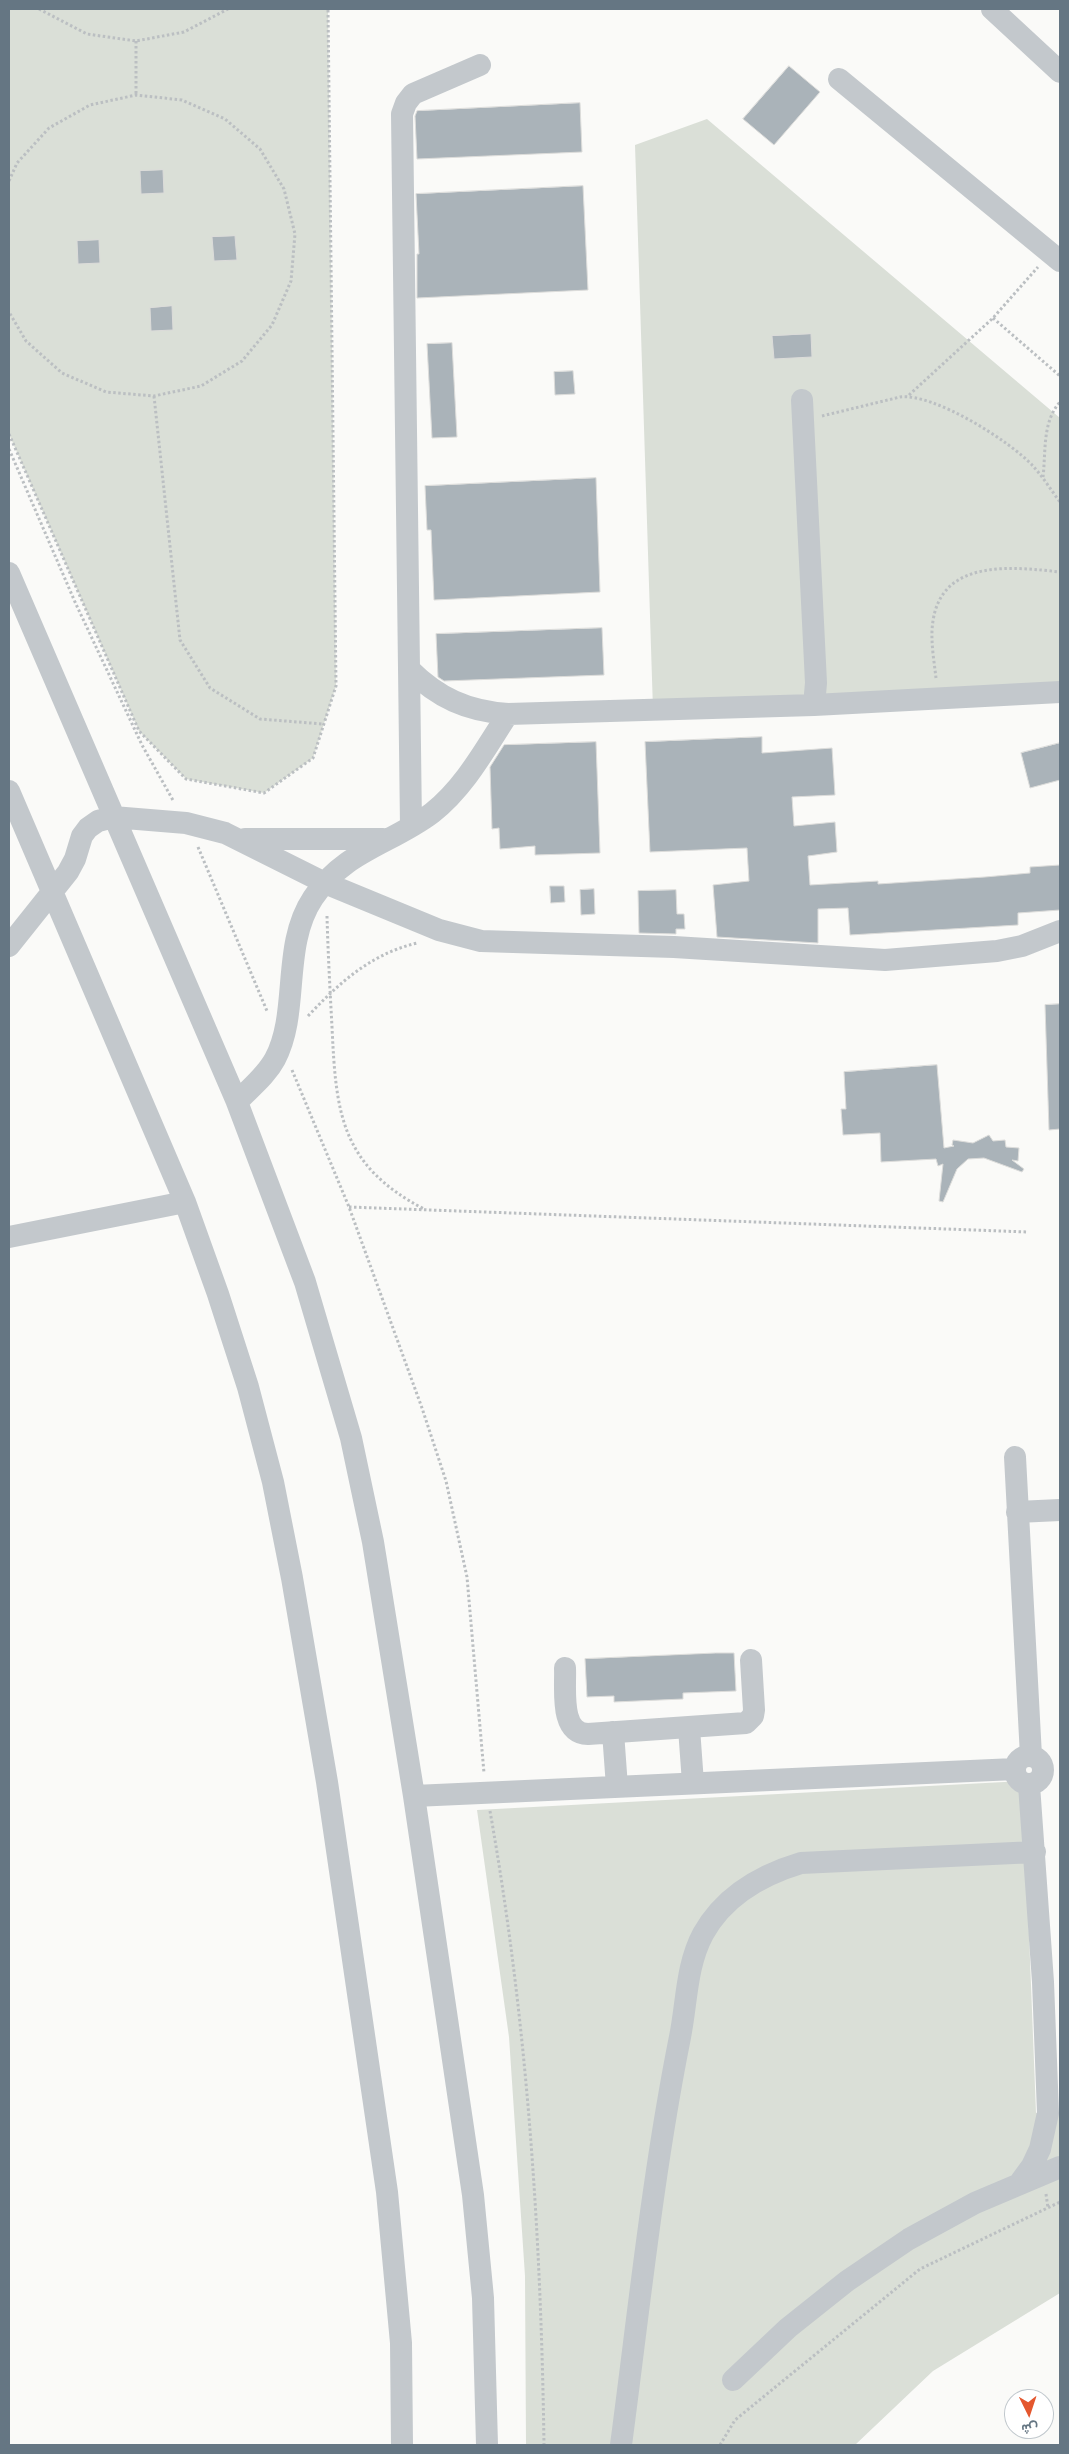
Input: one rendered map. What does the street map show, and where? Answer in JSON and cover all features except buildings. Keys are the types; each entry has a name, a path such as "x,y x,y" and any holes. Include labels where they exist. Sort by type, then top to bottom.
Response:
{"street":[{"path":"992,9 1060,72"},
{"path":"411,826 402,114 406,103 414,94 480,65"},
{"path":"838,79 1055,257"},
{"path":"803,410 816,683 814,705"},
{"path":"9,573 237,1102 305,1282 351,1438 373,1542 414,1796 478,2229 483,2298 487,2445"},
{"path":"409,669 425,685 443,698 464,707 486,713 508,714 814,705 1060,692"},
{"path":"237,1102 268,1071 281,1044 296,940 312,898 343,866 384,839 432,813 466,778 508,714"},
{"path":"9,790 185,1202 218,1294 248,1387 273,1482 292,1578 327,1782 387,2192 401,2343 402,2445"},
{"path":"9,946 68,872 75,859 82,836 88,828 98,821 113,817 186,823 241,839 325,883 460,937 503,943 674,947 855,959 916,959 997,952 1022,946 1060,931"},
{"path":"241,839 384,839"},
{"path":"9,1237 185,1202"},
{"path":"1015,1457 1036,1770 1035,1852 1043,1982 1048,2113 1040,2150 1021,2182"},
{"path":"1018,1512 1060,1510"},
{"path":"565,1668 568,1716 572,1728 582,1734 740,1724 750,1720 754,1710 750,1660"},
{"path":"689,1728 693,1783"},
{"path":"613,1732 617,1787"},
{"path":"414,1796 1036,1770"},
{"path":"621,2445 669,2090 694,1955 713,1920 735,1895 756,1881 778,1870 802,1863 1035,1852"},
{"path":"1048,2113 1060,2139"},
{"path":"734,2380 788,2328 847,2281 909,2239 975,2203 1060,2167"}],"path":[{"path":"40,9 87,34 136,41 184,32 228,9"},
{"path":"9,434 139,732 186,780 264,793 313,758 336,686 328,9"},
{"path":"136,41 136,95"},
{"path":"9,181 17,162 49,128 90,105 136,95 182,100 225,119 260,149 284,189 295,234 291,281 272,325 242,361 201,386 154,396 106,392 62,373 26,341 9,312"},
{"path":"909,396 1055,257"},
{"path":"993,318 1060,376"},
{"path":"154,396 180,640 210,688 260,719 323,724"},
{"path":"803,410 909,396 951,411 1007,443 1023,456 1043,478 1060,502"},
{"path":"1043,478 1048,425 1053,410 1060,402"},
{"path":"938,698 932,638 933,620 938,603 948,588 962,577 978,570 1060,572"},
{"path":"325,883 336,1097 349,1138 360,1156 388,1187 425,1210"},
{"path":"306,1018 330,992 358,969 389,952 424,941"},
{"path":"349,1207 1028,1232"},
{"path":"720,2445 735,2420 920,2269 1060,2202"}],"shaded area":[{"path":"9,9 328,9 336,686 313,758 264,793 186,779 139,731 9,434"},
{"path":"707,119 1060,418 1060,690 653,710 635,145"},
{"path":"1023,1781 1036,2113 1060,2112 1060,2293 933,2371 855,2445 526,2445 525,2276 509,2037 477,1810"}]}
